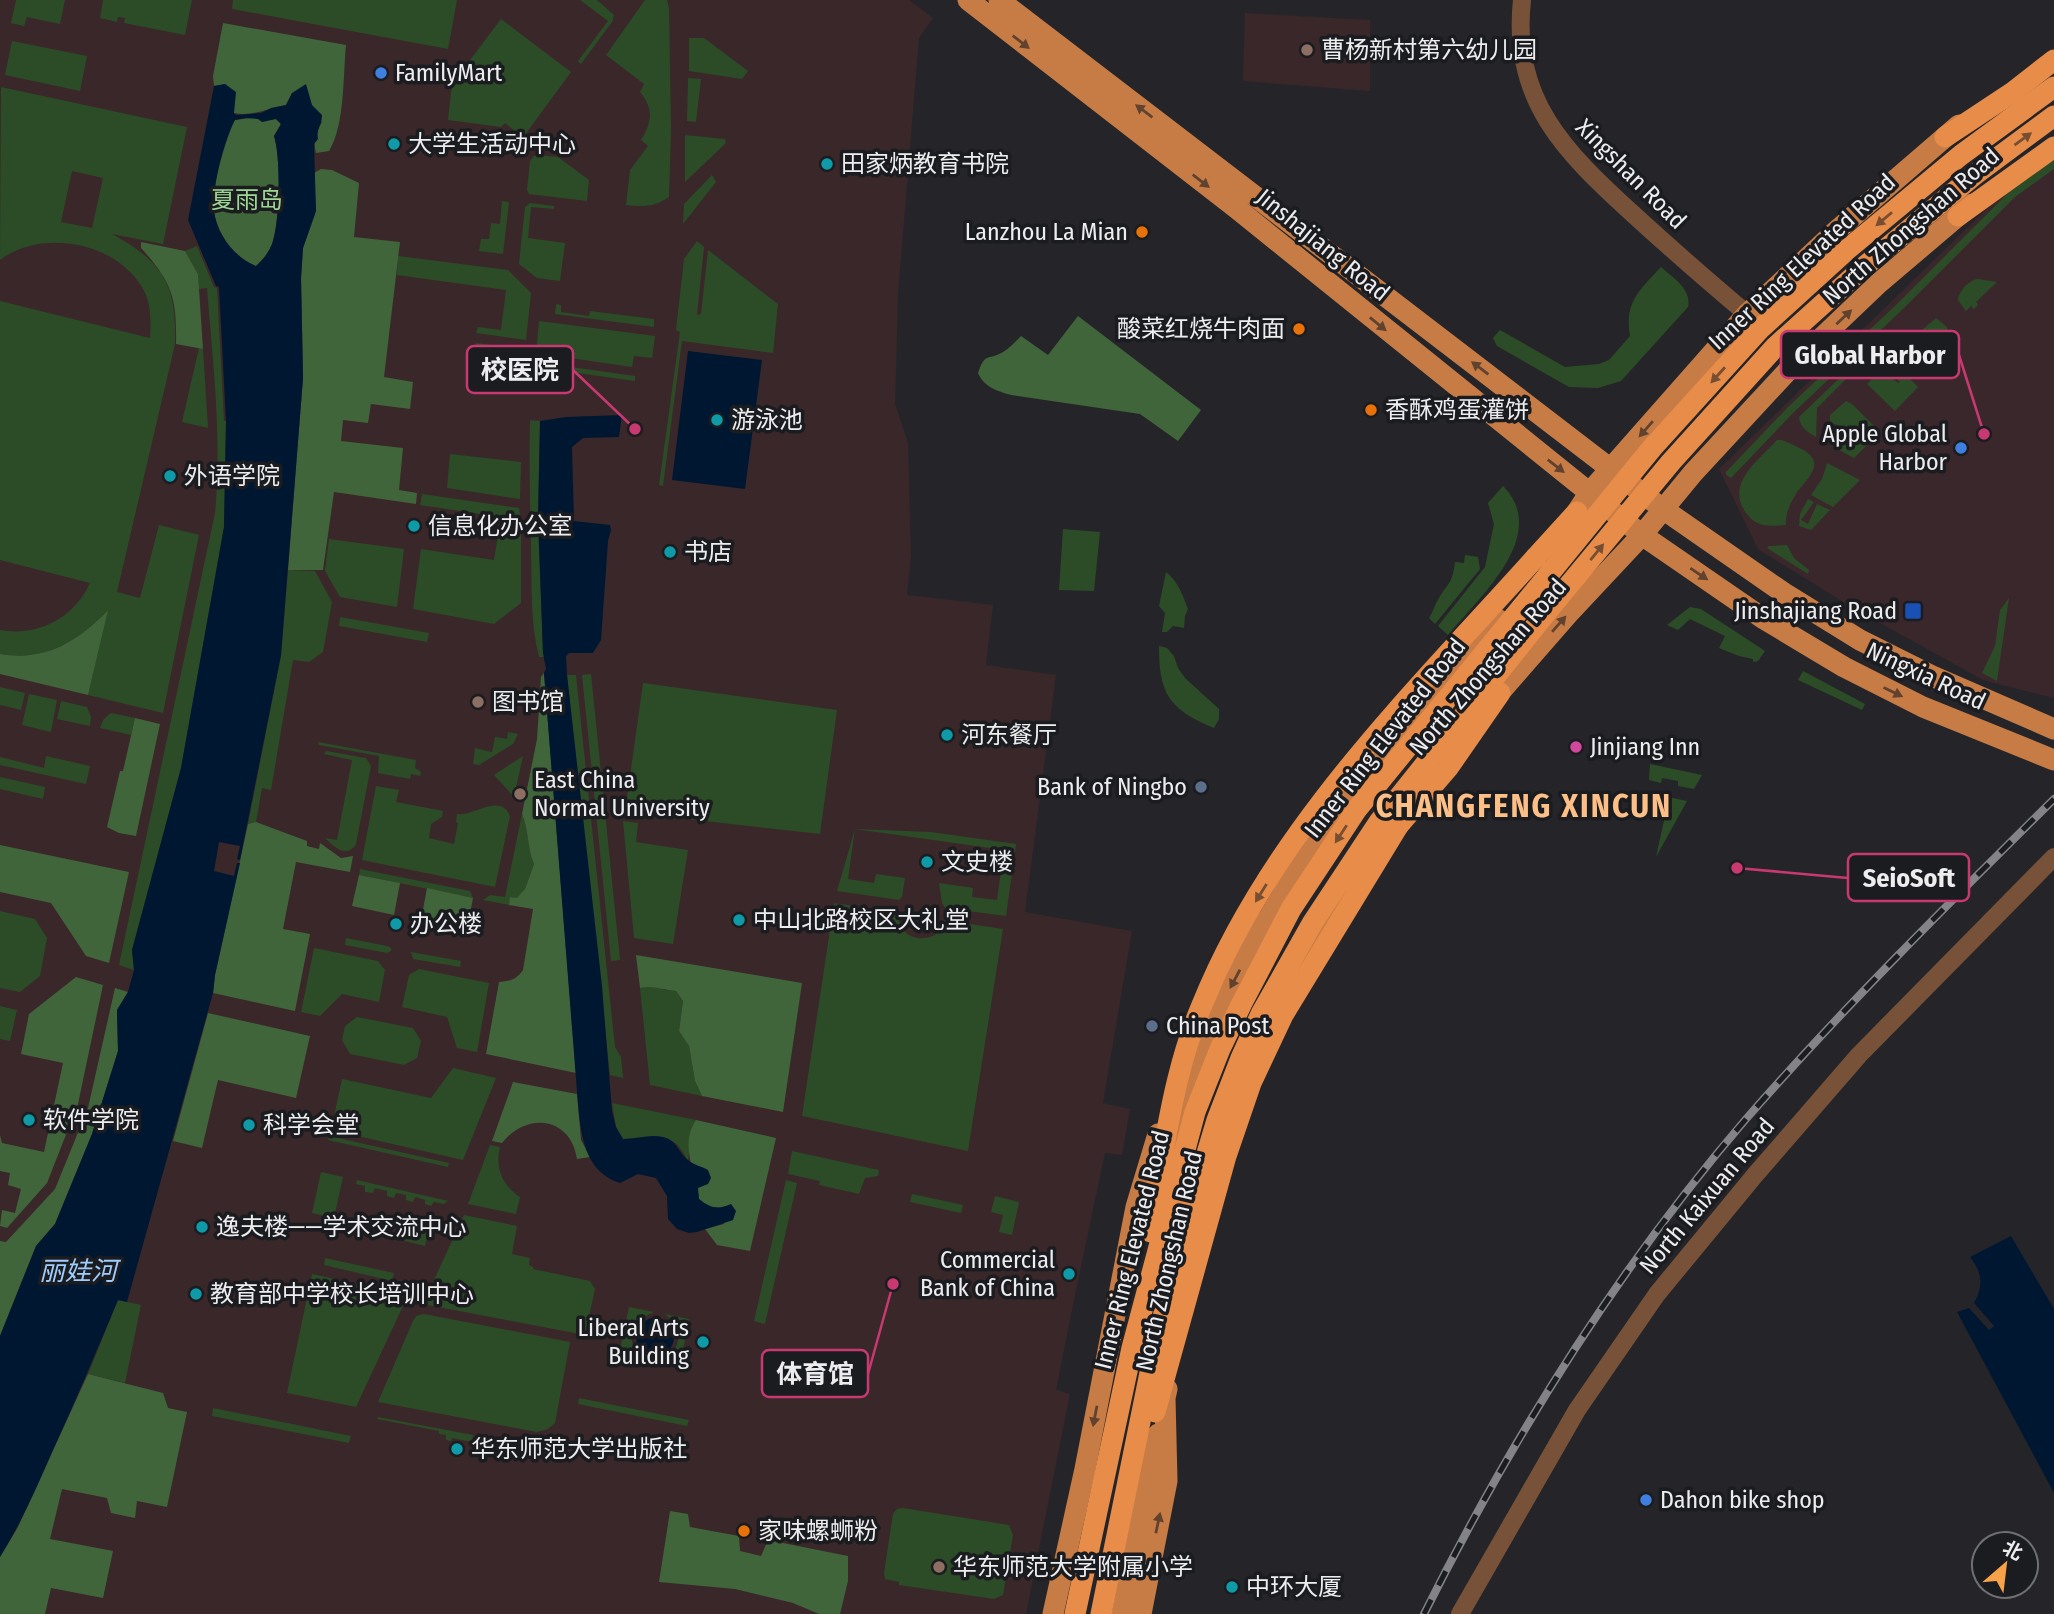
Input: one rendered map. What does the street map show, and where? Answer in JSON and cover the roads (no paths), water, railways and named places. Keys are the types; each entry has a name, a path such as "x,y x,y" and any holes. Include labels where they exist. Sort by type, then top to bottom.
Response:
{"highway":[{"path":"1945,137 2054,60"},
{"name":"Inner Ring Elevated Road","path":"1073,1614 1146,1293 1195,1112 1220,1049 1291,909 1357,809 1652,448 1760,329 1850,248 1961,155 2054,88"},
{"name":"Inner Ring Elevated Road","path":"1102,1614 1154,1353 1189,1213 1217,1120 1261,1014 1313,922 1379,822 1529,634 1671,462 1775,347 1885,249 1977,173 2054,116"},
{"path":"1958,216 2053,145"},
{"path":"1146,1293 1150,1223 1173,1092 1202,1005 1238,929 1292,843 1345,770 1577,512"},
{"path":"1102,1614 1222,1169 1251,1083 1283,1015 1398,826 1448,768 1500,693"}],"main road":[{"name":"Jinshajiang Road","path":"968,0 1236,208 1642,535"},
{"name":"Jinshajiang Road","path":"999,0 1663,509"},
{"name":"North Zhongshan Road","path":"1073,1614 1158,1212 1188,1095 1226,997 1268,919 1337,803 1439,691 1533,579 1590,492 1746,314 1835,232 1945,137 2054,50"},
{"name":"North Zhongshan Road","path":"1945,137 1990,119 2054,72"},
{"name":"North Zhongshan Road","path":"1141,1614 1167,1481 1165,1398 1200,1222 1250,1061 1285,991 1388,823 1568,614 1794,364 1879,283 1958,216"},
{"name":"Ningxia Road","path":"1663,509 1784,593 1860,640 1932,676 2054,729"},
{"name":"Ningxia Road","path":"1642,535 1764,619 1844,667 1923,707 2054,760"},
{"name":"North Zhongshan Road","path":"1053,1614 1085,1468 1136,1207 1176,1069 1218,967 1268,919"},
{"path":"1122,1614 1165,1398"}],"street":[{"name":"Xingshan Road","path":"1522,0 1520,23 1524,64 1537,102 1560,141 1590,174 1664,243 1746,314"},
{"name":"North Kaixuan Road","path":"1460,1614 1577,1410 1657,1294 1859,1055 2054,857"}],"water":[{"name":"丽娃河","path":"225,84 236,92 236,115 261,113 286,105 292,93 306,84 312,105 322,115 318,139 314,144 316,211 303,248 303,378 281,655 240,860 237,859 240,846 219,842 214,871 234,876 237,863 240,863 213,993 127,1302 118,1300 35,1491 0,1557 0,1336 36,1246 55,1224 92,1134 118,1051 117,1010 128,992 134,970 132,950 181,768 224,527 226,421 219,287 216,286 188,220 214,86","holes":["258,119 262,122 276,119 281,124 274,136 279,174 275,234 269,250 256,266 234,251 223,237 216,220 214,202 220,165 235,120"]},
{"name":"游泳池","path":"688,351 762,360 745,489 672,480"},
{"path":"622,415 619,437 583,438 572,447 574,521 610,525 611,530 601,640 593,653 569,653 566,656 567,675 602,986 612,1111 616,1127 623,1139 653,1136 663,1137 674,1143 690,1162 708,1170 711,1178 708,1184 698,1188 699,1199 714,1207 731,1204 736,1211 733,1220 689,1233 677,1229 668,1219 667,1196 656,1178 638,1174 620,1183 599,1171 583,1140 578,1104 544,673 546,669 543,653 538,519 540,421"},
{"path":"2011,1236 2054,1309 2054,1493 1957,1312 1969,1308 1989,1330 1994,1326 1974,1303 1980,1279 1970,1257"},
{"path":"655,1318 668,1324 674,1337 668,1350 655,1356 642,1350 636,1337 642,1324"}],"railway":[{"path":"1424,1614 1493,1483 1531,1419 1570,1356 1654,1234 1746,1119 1820,1037 2054,799"}],"place":[{"name":"曹杨新村第六幼儿园","path":"1307,50"},
{"name":"FamilyMart","path":"381,73"},
{"name":"大学生活动中心","path":"394,144"},
{"name":"田家炳教育书院","path":"827,164"},
{"name":"Lanzhou La Mian","path":"1142,232"},
{"name":"酸菜红烧牛肉面","path":"1299,329"},
{"name":"香酥鸡蛋灌饼","path":"1371,410"},
{"name":"游泳池","path":"717,420"},
{"name":"校医院","path":"635,429"},
{"name":"Global Harbor","path":"1984,434"},
{"name":"Apple Global Harbor","path":"1961,448"},
{"name":"外语学院","path":"170,476"},
{"name":"信息化办公室","path":"414,526"},
{"name":"书店","path":"670,552"},
{"name":"Jinshajiang Road","path":"1913,611"},
{"name":"图书馆","path":"478,702"},
{"name":"河东餐厅","path":"947,735"},
{"name":"Jinjiang Inn","path":"1576,747"},
{"name":"Bank of Ningbo","path":"1201,787"},
{"name":"East China Normal University","path":"520,794"},
{"name":"文史楼","path":"927,862"},
{"name":"SeioSoft","path":"1737,868"},
{"name":"中山北路校区大礼堂","path":"739,920"},
{"name":"办公楼","path":"396,924"},
{"name":"China Post","path":"1152,1026"},
{"name":"软件学院","path":"29,1120"},
{"name":"科学会堂","path":"249,1125"},
{"name":"逸夫楼——学术交流中心","path":"202,1227"},
{"name":"Commercial Bank of China","path":"1069,1274"},
{"name":"体育馆","path":"893,1284"},
{"name":"教育部中学校长培训中心","path":"196,1294"},
{"name":"Liberal Arts Building","path":"703,1342"},
{"name":"华东师范大学出版社","path":"457,1449"},
{"name":"Dahon bike shop","path":"1646,1500"},
{"name":"家味螺蛳粉","path":"744,1531"},
{"name":"华东师范大学附属小学","path":"939,1567"},
{"name":"中环大厦","path":"1232,1587"}],"district":[{"name":"CHANGFENG XINCUN","path":"1524,806"}],"park label":[{"name":"夏雨岛","path":"247,200"}]}
